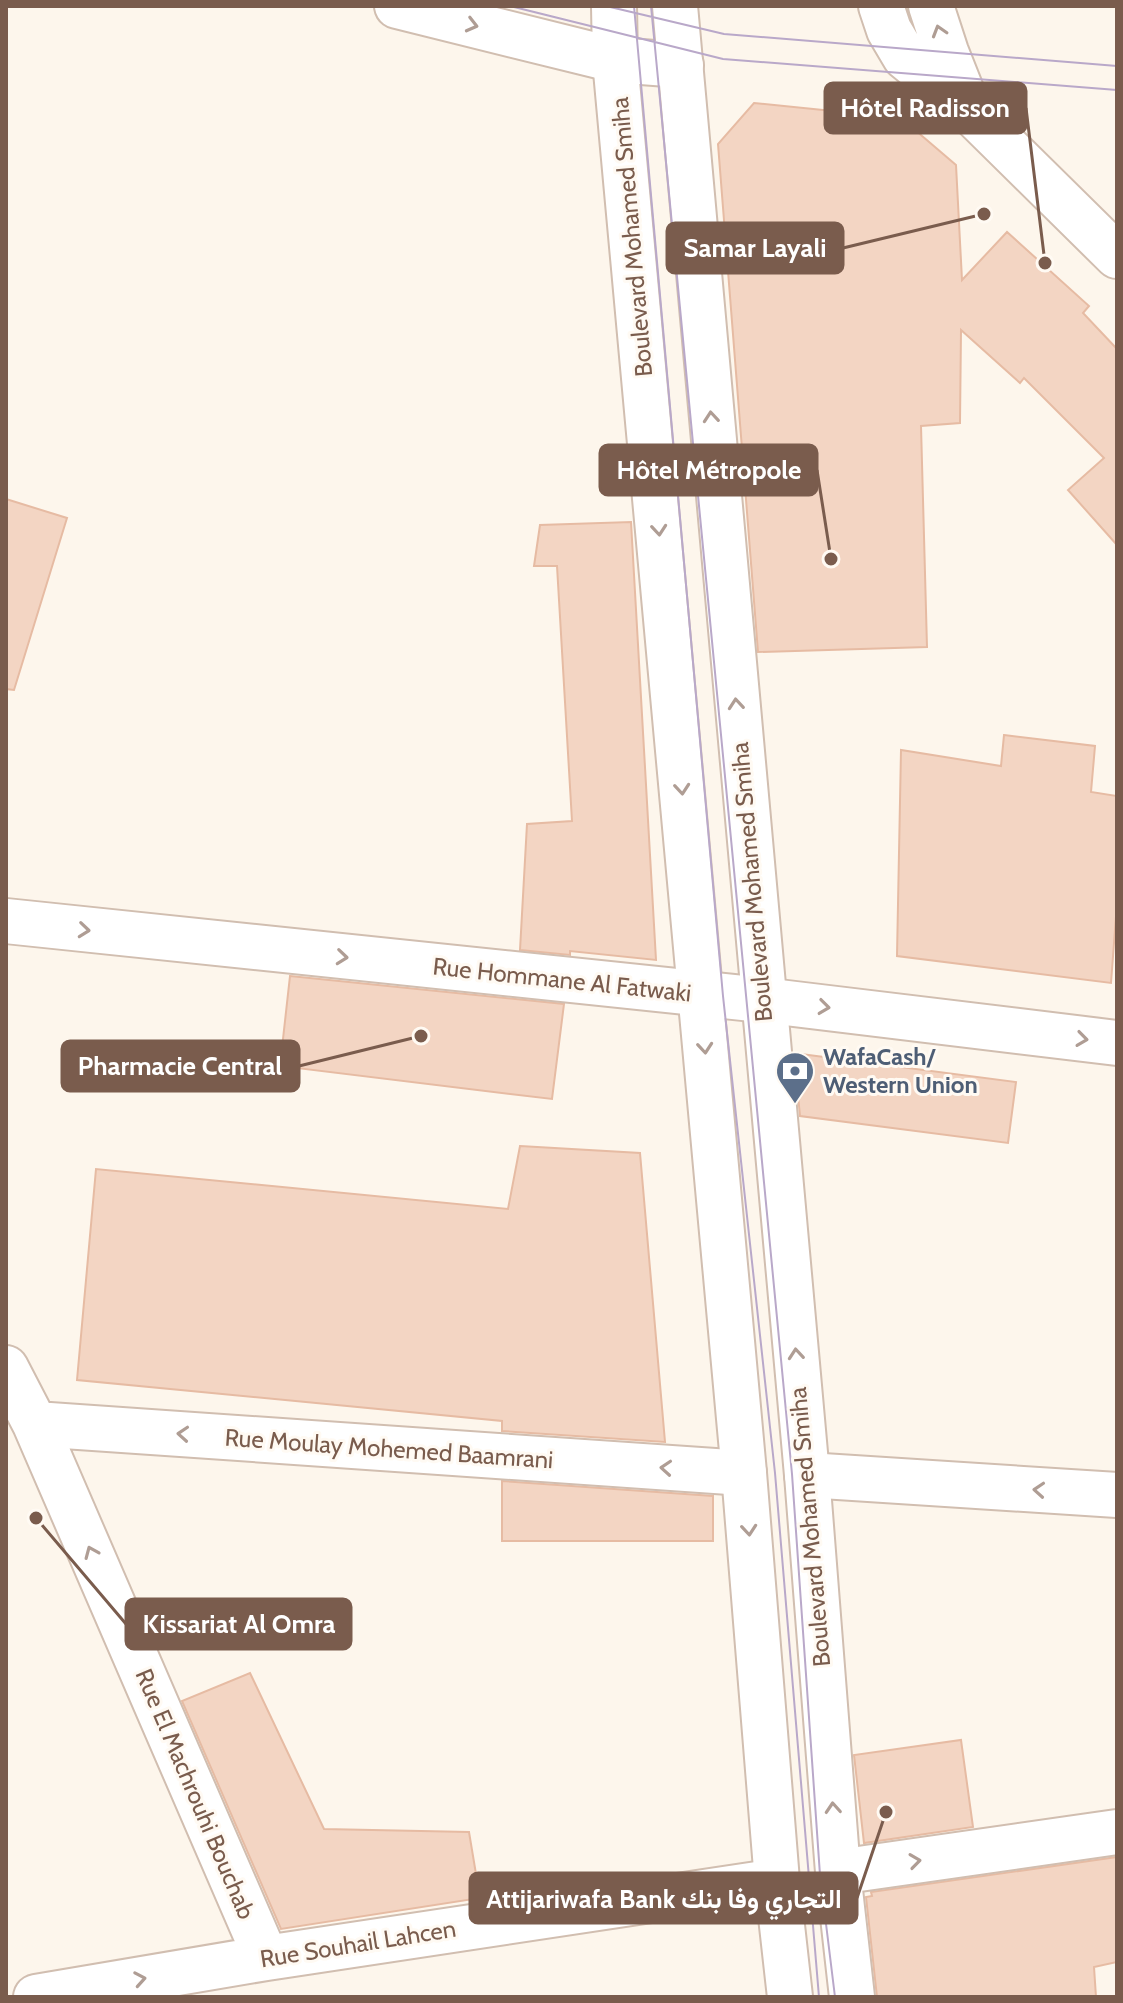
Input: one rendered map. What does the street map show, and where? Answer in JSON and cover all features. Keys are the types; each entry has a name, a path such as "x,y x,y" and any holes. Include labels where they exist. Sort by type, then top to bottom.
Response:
{"street":[{"path":"397,6 615,60 681,65"},
{"name":"Boulevard Mohamed Smiha","path":"614,6 615,60 744,1473 777,1881 790,1997"},
{"name":"Boulevard Mohamed Smiha","path":"675,6 807,1475 838,1872 852,1997"},
{"path":"881,6 889,30 905,57 967,108 1117,256"},
{"path":"931,6 967,108"},
{"name":"Rue Hommane Al Fatwaki","path":"6,921 762,1000 1117,1043"},
{"name":"Rue El Machrouhi Bouchab","path":"6,1368 35,1424 266,1958"},
{"name":"Rue Moulay Mohemed Baamrani","path":"35,1424 744,1473"},
{"path":"807,1475 1117,1495"},
{"path":"838,1872 1117,1832"},
{"name":"Rue Souhail Lahcen","path":"36,1997 266,1958 777,1881"}],"building":[{"path":"754,103 901,118 956,165 962,280 1007,232 1089,306 1083,313 1117,349 1117,545 1068,490 1104,458 1024,378 1020,383 961,330 960,423 921,426 927,647 758,652 718,144"},
{"path":"6,499 67,518 14,690 6,689"},
{"path":"631,522 656,960 570,951 570,955 520,950 527,824 572,821 557,566 534,566 540,525"},
{"path":"1004,735 1095,746 1091,792 1117,796 1117,903 1111,983 897,956 901,750 1001,766"},
{"path":"290,976 564,1004 552,1099 280,1066"},
{"path":"801,1054 1016,1082 1008,1143 800,1116 797,1085"},
{"path":"520,1146 640,1153 665,1442 502,1431 502,1421 77,1380 96,1169 508,1209"},
{"path":"502,1481 713,1496 713,1541 502,1541"},
{"path":"250,1673 324,1829 469,1832 480,1898 281,1929 182,1701"},
{"path":"961,1740 973,1827 864,1843 854,1755"},
{"path":"1117,1857 1117,1962 1094,1967 1096,1997 877,1997 866,1897 872,1896 871,1892"}],"tram line":[{"path":"510,6 723,59 1117,90"},
{"path":"606,6 724,34 1117,66"},
{"path":"634,6 723,996 775,1473 819,1997"},
{"path":"651,6 792,1474 820,1875 835,1997"}],"place":[{"name":"Samar Layali","path":"984,214"},
{"name":"Hôtel Radisson","path":"1045,263"},
{"name":"Hôtel Métropole","path":"831,559"},
{"name":"Pharmacie Central","path":"421,1036"},
{"name":"WafaCash/ Western Union","path":"795,1105"},
{"name":"Kissariat Al Omra","path":"36,1518"},
{"name":"Attijariwafa Bank التجاري وفا بنك","path":"886,1812"}]}
